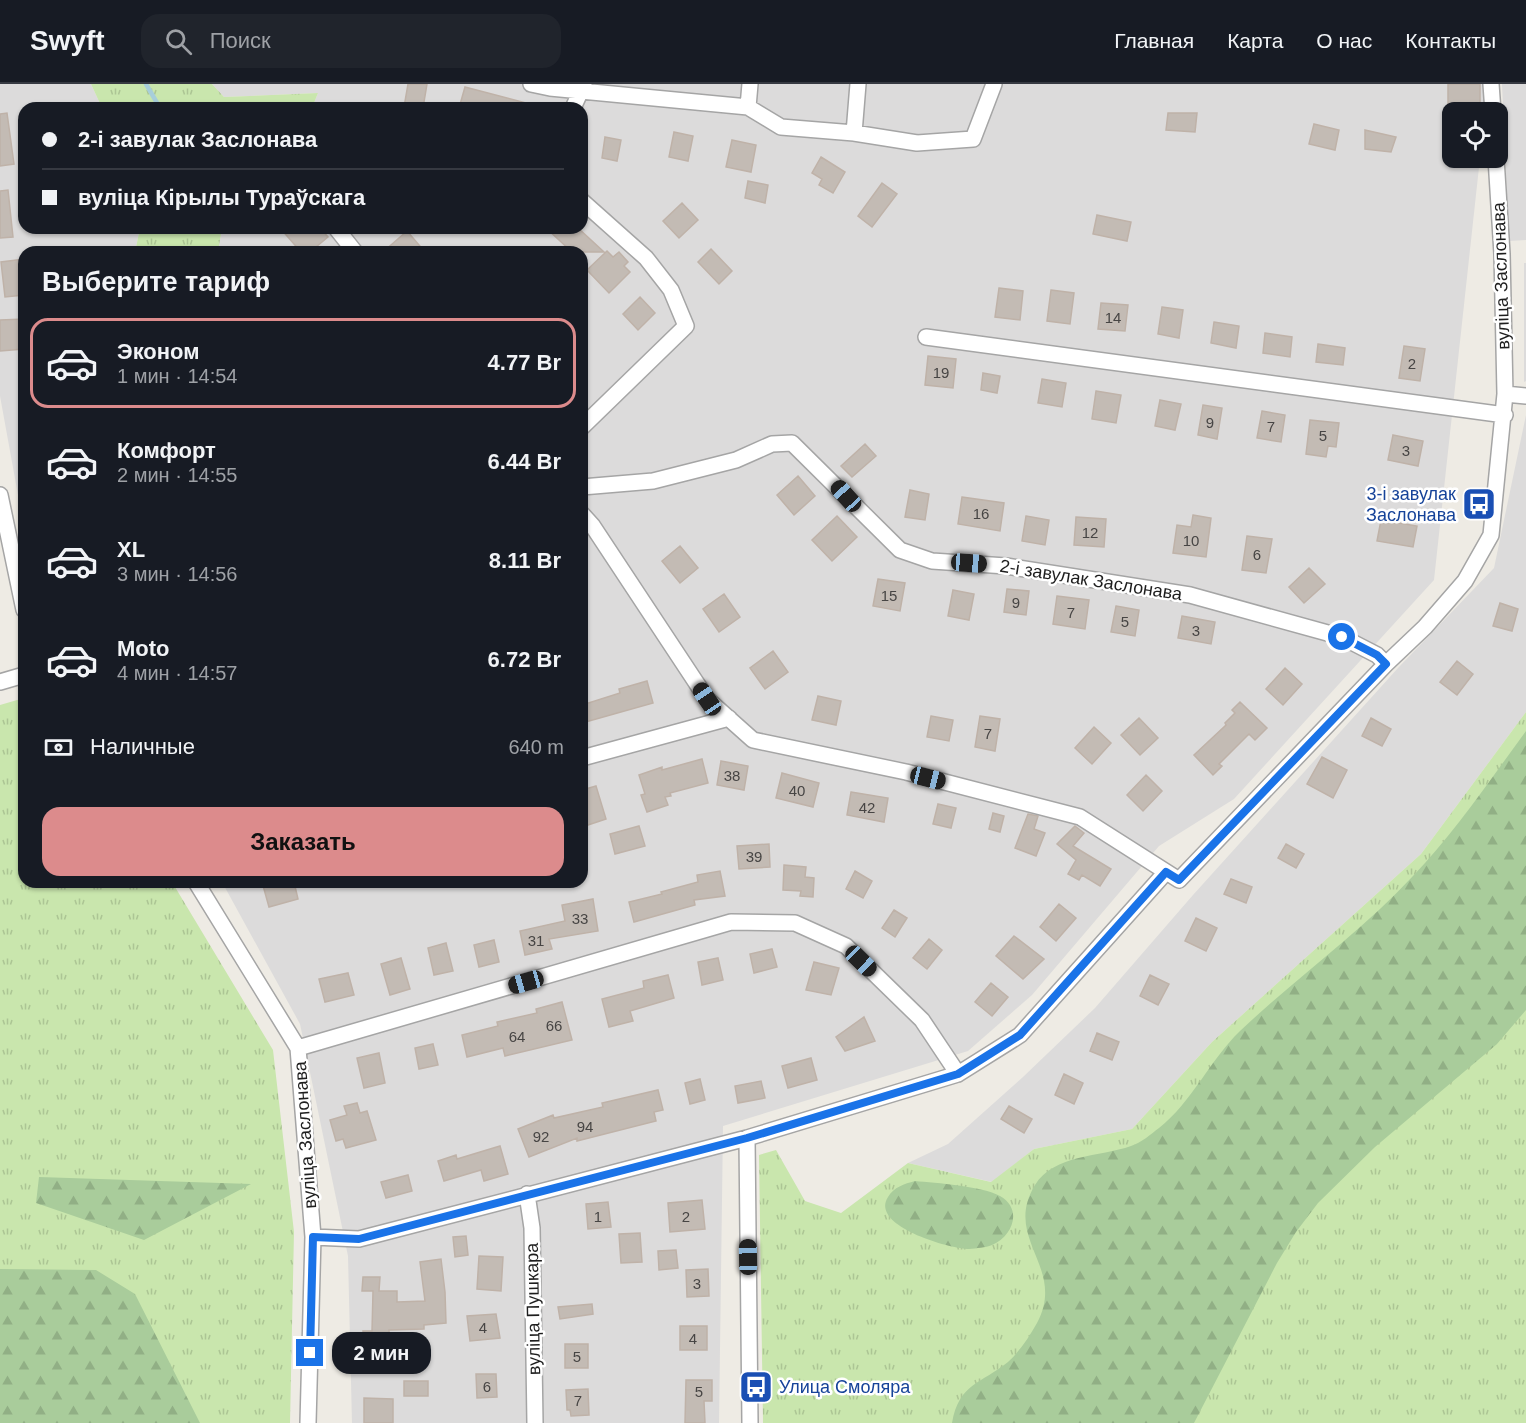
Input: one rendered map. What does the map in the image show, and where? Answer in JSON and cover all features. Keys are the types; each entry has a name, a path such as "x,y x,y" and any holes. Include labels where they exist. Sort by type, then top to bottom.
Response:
{"street":[{"path":"531,84 550,88 582,87 748,107 781,127 854,133 916,143 973,139 994,84"},
{"path":"748,107 750,84"},
{"path":"854,133 858,84"},
{"path":"1491,84 1492,102"},
{"path":"576,102 582,87"},
{"name":"вуліца Заслонава","path":"1166,872 1179,880 1386,664 1425,627 1466,581 1491,535 1505,394 1502,254 1497,168"},
{"path":"588,206 646,258 670,290 686,326 588,421"},
{"path":"341,234 350,246"},
{"path":"926,337 1504,415"},
{"path":"1505,394 1526,396"},
{"name":"2-і завулак Заслонава","path":"588,486 653,481 736,460 772,444 792,443 821,469 858,510 900,550 932,561 1006,566 1190,595 1342,637 1377,655 1386,664"},
{"path":"0,495 18,581"},
{"path":"313,1237 359,1239 747,1138 958,1074 1020,1035 1166,872 1080,817 906,772 753,740 707,699 588,521"},
{"path":"0,547 14,561"},
{"path":"0,682 18,677"},
{"path":"588,756 729,718"},
{"name":"вуліца Заслонава","path":"200,888 298,1048 313,1237 308,1423"},
{"path":"298,1048 731,922 795,923 846,946 922,1020 958,1074"},
{"path":"747,1138 750,1423"},
{"name":"вуліца Пушкара","path":"527,1194 532,1228 535,1423"}],"shaded area":[{"path":"0,84 91,84 99,102 18,102 18,234 139,234 136,246 18,246 18,495 0,396"},
{"path":"212,84 1487,84 1487,102 1442,102 1442,168 1479,168 1434,580 1234,799 1159,846 1032,995 968,1051 723,1126 719,1423 352,1423 348,1256 300,1024 225,888 588,888 588,246 219,246 221,234 588,234 588,102 314,102 318,93 224,97"},
{"path":"1502,84 1526,84 1526,240 1509,241 1506,168 1508,168 1508,102 1503,102"},
{"path":"1524,263 1526,263 1526,381 1524,382"},
{"path":"1526,415 1526,712 1421,854 1212,1042 1132,1129 1034,1149 992,1182 908,1163 948,1144 1095,1008 1193,895 1398,668 1494,568"}],"green space":[{"path":"91,84 212,84 224,97 318,93 314,102 99,102"},
{"path":"139,234 221,234 219,246 136,246"},
{"path":"18,700 18,888 176,888 273,1050 294,1232 290,1423 0,1423 0,705"},
{"path":"1526,712 1526,1423 763,1423 759,1155 776,1150 805,1201 841,1213 908,1163 991,1182 1034,1149 1132,1129 1212,1042 1421,854"},
{"path":"1526,731 1526,1010 1497,1044 1375,1147 1318,1203 1296,1232 1277,1263 1194,1423 952,1423 955,1410 966,1392 1008,1362 1024,1344 1037,1323 1044,1303 1045,1285 1029,1238 1026,1221 1027,1204 1035,1185 1043,1175 1054,1167 1078,1158 1135,1145 1171,1118 1240,1031 1350,936 1413,876 1458,824"},
{"path":"39,1177 251,1184 144,1240 36,1203"},
{"path":"915,1181 971,1187 1000,1196 1011,1208 1013,1215 1010,1229 992,1245 969,1249 946,1245 914,1234 900,1226 890,1217 885,1208 888,1197 896,1188"},
{"path":"0,1269 96,1270 135,1294 200,1423 0,1423"}],"building":[{"path":"408,84 427,84 424,102 405,102"},
{"path":"1448,84 1480,84 1480,102 1448,102"},
{"path":"465,87 522,102 461,102"},
{"path":"7,113 14,164 0,166 0,114"},
{"path":"1168,113 1197,113 1195,132 1166,130"},
{"path":"1314,124 1339,130 1335,150 1309,144"},
{"path":"1365,130 1396,137 1391,152 1365,149"},
{"path":"674,132 693,136 688,161 669,157"},
{"path":"605,137 621,140 617,161 602,158"},
{"path":"732,140 756,145 751,172 726,167"},
{"path":"821,157 845,172 833,193 819,185 822,179 812,173"},
{"path":"748,181 768,185 765,203 745,198"},
{"path":"882,183 897,194 872,227 858,216"},
{"path":"8,190 13,237 0,238 0,191"},
{"path":"682,203 698,220 679,238 663,221"},
{"path":"1097,215 1131,222 1127,241 1093,234"},
{"path":"285,234 325,234 328,237 317,246 296,246"},
{"path":"404,234 410,234 420,246 390,246"},
{"path":"552,234 584,234 604,252 588,252 588,246 566,246"},
{"path":"711,249 732,271 719,284 698,262"},
{"path":"607,251 613,257 619,252 628,262 624,266 630,272 609,293 588,269"},
{"path":"18,260 18,296 5,297 1,262"},
{"path":"999,288 1023,291 1020,320 995,317"},
{"path":"1051,290 1074,293 1070,324 1047,321"},
{"path":"640,297 655,313 638,330 623,314"},
{"path":"1101,303 1128,305 1125,331 1098,329"},
{"path":"1162,307 1183,310 1179,338 1158,334"},
{"path":"18,319 18,350 0,351 0,320"},
{"path":"1214,322 1239,326 1236,348 1211,343"},
{"path":"1265,333 1292,337 1290,357 1263,353"},
{"path":"1318,344 1345,348 1343,365 1316,362"},
{"path":"1404,346 1425,349 1420,381 1399,378"},
{"path":"928,356 956,359 953,388 925,385"},
{"path":"983,373 1000,376 997,393 981,390"},
{"path":"1042,379 1066,383 1062,407 1038,403"},
{"path":"1096,391 1121,395 1116,423 1092,419"},
{"path":"1160,400 1181,404 1175,430 1155,426"},
{"path":"1203,405 1222,408 1217,439 1198,435"},
{"path":"1262,411 1285,415 1281,442 1257,438"},
{"path":"1310,420 1339,423 1336,447 1328,446 1326,457 1306,454"},
{"path":"1393,435 1423,441 1418,466 1388,460"},
{"path":"865,444 876,456 852,477 841,466"},
{"path":"798,476 815,496 794,515 777,495"},
{"path":"910,490 929,494 925,520 905,517"},
{"path":"962,497 1004,503 1000,531 958,524"},
{"path":"1193,515 1211,518 1206,557 1173,553 1177,525 1191,527"},
{"path":"837,516 857,537 832,561 812,540"},
{"path":"1026,516 1049,520 1045,545 1022,541"},
{"path":"1076,517 1106,519 1104,547 1074,545"},
{"path":"1381,520 1417,526 1413,547 1377,541"},
{"path":"1247,536 1272,539 1266,573 1242,570"},
{"path":"680,546 698,568 680,583 662,561"},
{"path":"1309,568 1325,584 1304,603 1289,587"},
{"path":"878,579 905,583 900,611 873,606"},
{"path":"1007,589 1029,591 1026,615 1004,612"},
{"path":"953,590 974,594 969,620 948,616"},
{"path":"724,594 740,617 719,632 703,609"},
{"path":"1057,596 1089,600 1085,629 1053,624"},
{"path":"1500,603 1518,609 1512,631 1493,626"},
{"path":"1116,606 1139,610 1135,636 1111,632"},
{"path":"1182,616 1215,622 1211,644 1178,638"},
{"path":"773,651 788,672 765,689 750,668"},
{"path":"1457,661 1473,674 1457,695 1440,682"},
{"path":"1285,668 1302,684 1283,705 1266,689"},
{"path":"647,681 653,703 588,721 588,703 620,693 619,689"},
{"path":"818,696 841,701 836,725 812,720"},
{"path":"1240,702 1267,728 1255,740 1249,734 1219,764 1222,766 1213,775 1194,755 1226,725 1225,723 1235,713 1232,710"},
{"path":"931,716 953,720 949,741 927,737"},
{"path":"980,716 1000,719 995,751 975,747"},
{"path":"1139,718 1158,738 1140,755 1121,735"},
{"path":"1371,718 1391,729 1382,746 1362,736"},
{"path":"1094,727 1111,743 1092,764 1075,748"},
{"path":"1322,757 1347,770 1333,798 1307,784"},
{"path":"702,759 708,783 670,793 671,796 665,797 668,805 647,812 641,795 645,794 639,775 662,767 662,770"},
{"path":"721,761 748,766 744,790 717,785"},
{"path":"782,773 819,783 813,807 776,798"},
{"path":"1146,775 1162,791 1143,811 1127,795"},
{"path":"596,786 606,819 588,825 588,788"},
{"path":"851,792 888,798 884,822 847,815"},
{"path":"938,804 956,808 951,828 933,824"},
{"path":"993,813 1004,816 1000,832 989,829"},
{"path":"1028,814 1038,816 1034,829 1045,833 1036,856 1015,848"},
{"path":"639,826 645,846 615,854 610,834"},
{"path":"1075,826 1084,833 1073,846 1111,869 1100,886 1082,875 1079,880 1068,874 1076,860 1057,844"},
{"path":"769,844 770,867 739,869 737,846"},
{"path":"1286,844 1304,854 1296,868 1278,858"},
{"path":"784,865 806,867 805,877 814,878 813,897 800,896 801,891 783,890"},
{"path":"720,871 725,896 694,900 695,905 634,922 629,902 698,882 697,875"},
{"path":"855,871 872,881 863,898 846,889"},
{"path":"1231,879 1252,887 1246,903 1224,894"},
{"path":"264,888 295,888 298,899 269,907"},
{"path":"593,899 598,931 549,939 552,949 525,955 520,931 565,921 562,905"},
{"path":"1059,904 1076,918 1056,941 1040,927"},
{"path":"894,910 907,918 895,937 882,928"},
{"path":"1196,918 1217,928 1206,951 1185,941"},
{"path":"1014,936 1044,959 1023,979 996,956"},
{"path":"929,939 942,950 927,969 913,958"},
{"path":"494,940 499,962 479,967 474,945"},
{"path":"446,943 453,971 434,975 428,948"},
{"path":"772,949 777,967 754,973 750,954"},
{"path":"401,958 410,989 390,995 381,964"},
{"path":"718,958 723,980 702,985 698,962"},
{"path":"814,962 839,968 831,995 806,990"},
{"path":"348,973 354,995 325,1002 319,979"},
{"path":"668,975 674,998 630,1011 633,1021 609,1027 602,999 644,988 643,981"},
{"path":"1150,975 1169,984 1158,1005 1140,996"},
{"path":"991,983 1008,997 992,1016 975,1002"},
{"path":"562,1002 572,1040 505,1056 503,1048 467,1057 462,1035 498,1026 497,1022 537,1013 536,1009"},
{"path":"864,1017 875,1041 845,1051 836,1037"},
{"path":"1097,1033 1119,1042 1112,1060 1090,1051"},
{"path":"433,1044 438,1065 419,1069 415,1048"},
{"path":"379,1053 385,1083 364,1088 357,1058"},
{"path":"811,1058 817,1080 788,1088 782,1066"},
{"path":"1064,1074 1083,1083 1074,1104 1055,1095"},
{"path":"700,1079 705,1100 690,1104 685,1083"},
{"path":"761,1081 765,1098 738,1103 735,1086"},
{"path":"658,1090 663,1110 654,1112 656,1121 577,1141 577,1138 529,1157 518,1129 553,1115 554,1118 603,1107 602,1103"},
{"path":"357,1103 360,1113 367,1111 376,1140 346,1148 343,1139 336,1141 330,1120 347,1115 344,1106"},
{"path":"1009,1106 1032,1119 1024,1133 1001,1119"},
{"path":"500,1146 508,1174 484,1181 481,1170 444,1181 438,1161 456,1155 457,1159"},
{"path":"408,1175 412,1191 386,1198 381,1182"},
{"path":"702,1200 705,1229 670,1232 668,1203"},
{"path":"608,1202 611,1227 588,1229 586,1204"},
{"path":"640,1233 642,1262 621,1263 619,1234"},
{"path":"466,1236 468,1255 455,1257 453,1237"},
{"path":"676,1250 678,1268 659,1270 658,1251"},
{"path":"479,1256 503,1257 501,1291 477,1289"},
{"path":"441,1259 446,1323 424,1325 424,1329 389,1330 390,1364 365,1366 363,1331 372,1331 373,1291 362,1291 363,1277 380,1277 379,1291 397,1291 397,1302 425,1301 420,1262"},
{"path":"708,1269 709,1296 687,1297 686,1270"},
{"path":"592,1304 593,1314 560,1319 558,1307"},
{"path":"496,1314 500,1338 470,1341 467,1316"},
{"path":"680,1326 707,1326 707,1350 680,1350"},
{"path":"565,1344 588,1344 588,1368 565,1368"},
{"path":"476,1374 496,1374 497,1397 477,1398"},
{"path":"686,1380 712,1380 712,1401 704,1401 705,1423 685,1423"},
{"path":"404,1381 428,1381 428,1396 404,1396"},
{"path":"588,1389 589,1415 571,1416 570,1410 567,1410 566,1390"},
{"path":"364,1398 393,1399 393,1423 364,1423"}],"waterway":[{"path":"146,84 156,102"}],"place":[{"name":"3-і завулак Заслонава","path":"1479,504"},
{"name":"Улица Смоляра","path":"756,1387"}],"route":[{"path":"310,1353 313,1237 359,1239 747,1138 958,1074 1020,1035 1166,872 1179,880 1386,664 1377,655 1342,637"}]}
